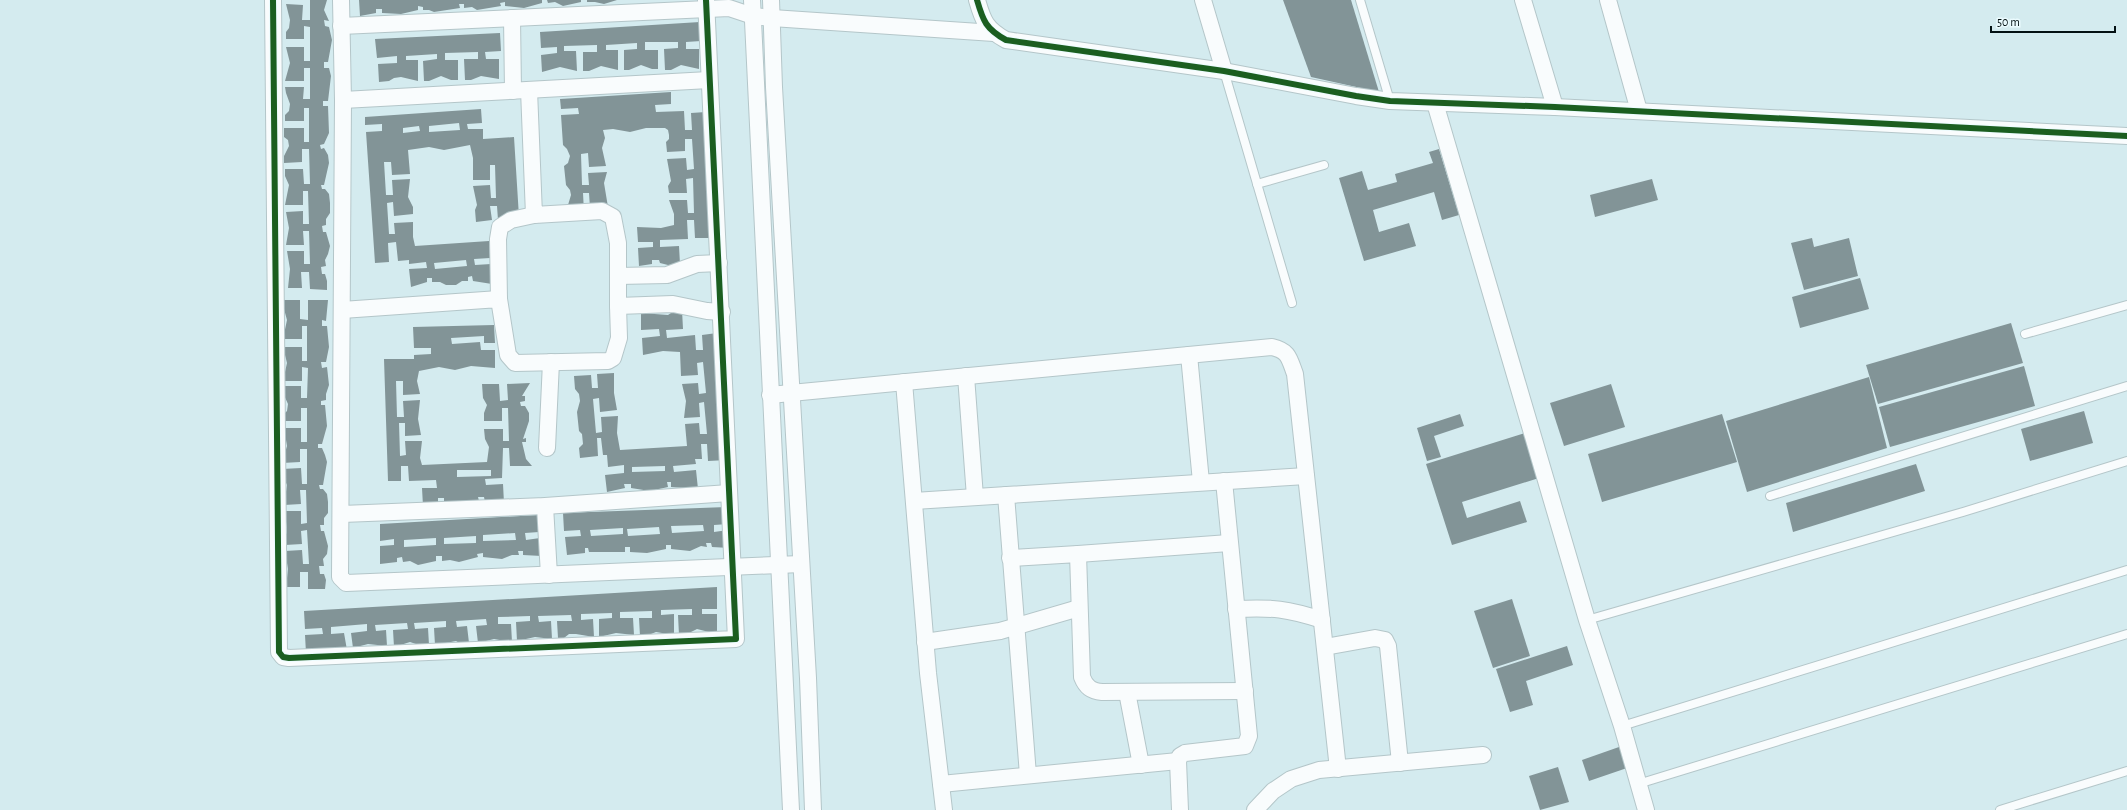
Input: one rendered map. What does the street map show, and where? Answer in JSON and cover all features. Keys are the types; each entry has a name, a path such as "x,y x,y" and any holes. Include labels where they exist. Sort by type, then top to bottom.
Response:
{"street":[{"path":"273,0 281,655 288,658 734,640 737,637 706,4"},
{"path":"341,0 343,100 342,514 340,577 346,583 801,564"},
{"path":"752,0 791,810"},
{"path":"772,0 774,87 792,394 813,810"},
{"path":"977,0 983,22 994,33 1006,40 1023,44 1224,71 1390,101 1555,107 2127,136"},
{"path":"1203,0 1224,71"},
{"path":"1523,0 1555,107"},
{"path":"1608,0 1639,112"},
{"path":"341,26 512,18 706,4 729,8 753,16 772,18 994,33"},
{"path":"512,18 534,215"},
{"path":"343,100 709,80"},
{"path":"1435,103 1587,620 1622,726 1646,810"},
{"path":"602,211 613,216 618,243 618,276 618,338 613,358 608,361 515,363 508,356 502,326 499,299 498,239 500,227 511,220 534,215 602,211"},
{"path":"618,276 667,275 697,264 719,263"},
{"path":"342,310 499,299"},
{"path":"618,306 673,304 707,311 722,312"},
{"path":"770,395 1272,348 1282,350 1289,356 1295,374 1338,769"},
{"path":"1189,356 1201,482"},
{"path":"547,448 551,362"},
{"path":"966,376 975,497"},
{"path":"904,382 925,642 944,810"},
{"path":"914,501 1306,476"},
{"path":"1180,810 1178,761 1180,756 1186,753 1245,746 1250,736 1229,543 1224,481"},
{"path":"342,514 545,506 729,494"},
{"path":"1006,495 1015,627 1028,775"},
{"path":"545,506 549,575"},
{"path":"1010,558 1229,543"},
{"path":"1078,554 1082,677 1085,684 1096,692 1245,690"},
{"path":"925,642 987,633 1015,627 1079,608"},
{"path":"1236,609 1269,608 1293,610 1322,620"},
{"path":"1325,647 1375,638 1385,640 1388,646 1400,763"},
{"path":"1127,692 1141,764"},
{"path":"1255,810 1273,791 1292,779 1319,770 1482,755"},
{"path":"941,784 1178,761"}],"lane":[{"path":"1360,0 1390,101"},
{"path":"1224,71 1292,303"},
{"path":"1257,184 1324,165"},
{"path":"2025,334 2127,306"},
{"path":"1770,496 2127,386"},
{"path":"1587,620 1963,512 2127,461"},
{"path":"1622,726 2127,570"},
{"path":"1638,784 2127,634"},
{"path":"2000,810 2127,772"}],"building":[{"path":"310,0 327,0 324,10 329,21 324,20 325,26 329,27 332,40 328,62 324,62 324,68 329,68 331,76 328,101 323,101 323,106 328,106 329,133 324,144 320,145 321,149 324,148 328,155 329,163 324,185 321,185 322,189 325,189 329,194 330,203 330,213 326,219 326,225 322,226 323,232 326,232 330,246 325,260 326,266 321,267 322,274 325,274 327,281 327,290 310,289 309,272 301,272 302,288 288,288 290,269 287,251 304,251 304,264 310,264 309,231 303,231 304,245 286,245 289,228 286,212 303,211 303,224 309,224 308,191 303,191 303,205 285,205 289,185 285,176 285,169 303,169 304,184 310,184 309,149 302,149 302,162 284,163 284,156 289,146 288,140 284,137 284,128 304,128 304,142 309,142 309,108 304,108 304,121 285,121 285,115 289,111 290,104 285,87 304,87 303,99 310,99 310,68 304,68 304,81 285,81 290,63 286,47 304,47 304,61 310,61 310,27 304,26 304,39 286,39 286,32 289,28 290,20 286,4 303,5 302,20 310,20"},
{"path":"359,0 542,0 542,3 524,8 505,6 505,2 500,3 501,6 477,10 472,7 464,8 464,4 459,4 460,8 434,12 423,10 423,7 418,6 418,10 401,14 382,13 382,9 376,9 376,13 360,16"},
{"path":"547,0 581,0 581,2 563,6 555,2 548,3"},
{"path":"587,0 617,0 604,4 587,2"},
{"path":"1283,0 1351,0 1379,92 1311,77"},
{"path":"700,22 701,41 686,42 686,49 699,49 699,69 681,65 671,70 665,70 664,49 678,48 678,42 645,42 645,50 658,50 658,69 652,69 641,65 629,70 624,70 624,50 637,49 637,43 606,45 606,50 618,50 618,70 601,66 589,71 583,71 583,52 597,52 597,45 564,46 564,51 576,51 577,71 560,67 542,72 541,55 557,53 557,47 541,48 540,32"},
{"path":"500,33 501,51 485,52 486,59 499,59 499,79 481,76 471,80 465,80 464,59 478,59 478,52 445,53 445,60 458,60 458,80 451,80 441,76 429,81 424,81 423,61 437,59 437,54 406,56 406,60 418,60 418,81 401,77 394,78 389,81 379,82 378,64 397,63 397,56 377,58 375,39"},
{"path":"671,92 671,104 655,105 656,112 684,111 685,130 692,130 691,113 706,112 712,238 695,238 694,220 687,220 688,239 660,240 660,247 679,246 680,264 672,266 660,263 659,260 652,260 652,264 639,266 638,248 653,247 653,242 638,242 637,227 661,228 674,225 674,214 669,200 687,200 688,213 694,213 693,178 686,179 687,193 669,193 668,186 671,181 667,159 686,158 687,170 694,169 692,139 685,139 685,151 667,152 666,142 669,139 669,135 668,130 665,128 646,128 630,132 613,129 603,130 605,138 602,148 606,166 589,167 588,153 581,154 582,185 589,185 588,173 607,172 604,183 608,207 590,208 589,193 583,193 584,212 568,205 571,195 570,190 566,185 564,166 568,163 570,156 567,149 563,145 561,115 579,114 578,108 561,109 560,99"},
{"path":"481,109 482,123 467,124 468,129 483,129 483,139 514,137 519,217 498,220 497,206 490,206 492,220 476,222 475,210 477,205 473,186 490,185 491,198 496,198 495,165 490,165 490,180 473,180 473,158 470,145 444,150 429,147 408,150 410,174 392,175 391,162 384,162 386,195 393,195 392,180 410,179 408,197 413,207 413,214 394,216 393,202 387,203 389,234 395,234 394,223 413,222 413,237 415,246 489,241 490,258 474,259 475,265 491,264 492,284 473,281 472,276 468,277 468,281 462,281 456,285 446,285 440,282 432,282 432,278 427,278 427,282 411,287 409,269 427,268 426,262 409,264 409,260 398,261 396,242 388,243 389,262 375,263 366,132 382,131 382,124 365,125 365,117","holes":["459,123 460,130 429,132 429,126","419,126 420,131 403,133 403,128","466,260 467,266 435,269 434,263"]},
{"path":"1439,149 1459,215 1442,220 1434,192 1373,210 1379,232 1409,223 1416,246 1364,261 1339,178 1362,171 1368,190 1397,182 1395,174 1433,163 1429,152"},
{"path":"1652,179 1658,200 1595,217 1590,195"},
{"path":"1812,238 1814,247 1849,238 1858,276 1804,290 1791,243"},
{"path":"1860,278 1869,309 1800,328 1792,297"},
{"path":"284,300 300,300 300,319 308,320 308,300 328,300 326,321 322,320 322,326 327,326 329,347 326,362 321,362 322,368 327,367 329,385 326,400 321,401 321,405 325,405 327,426 322,444 318,444 318,448 322,448 327,462 323,485 319,485 320,489 323,489 327,494 328,502 328,513 324,518 324,525 320,525 321,531 324,531 328,546 327,554 323,559 324,566 319,566 320,574 324,574 326,580 325,589 308,589 308,572 300,572 300,587 286,587 288,569 285,551 302,550 303,564 309,564 307,530 301,531 302,544 285,545 284,537 287,533 287,527 284,511 301,511 301,524 307,523 306,490 300,490 301,504 284,505 287,485 282,469 301,468 302,484 307,484 307,449 300,449 300,462 282,463 287,446 286,440 282,436 282,428 301,428 301,442 307,442 307,408 301,408 301,421 283,421 283,415 287,411 288,404 283,393 283,386 301,386 301,398 307,398 308,368 302,367 302,381 283,381 287,363 283,347 302,347 302,361 307,361 307,326 302,326 302,339 283,339 287,320 284,309"},
{"path":"682,310 683,329 666,330 667,338 695,335 696,350 703,350 702,335 717,333 727,460 708,461 707,444 701,444 702,459 695,459 696,464 673,466 674,472 696,470 698,489 671,487 671,482 667,482 668,487 650,491 631,488 631,484 624,484 625,488 607,492 605,475 624,473 624,465 608,467 607,455 603,455 601,438 597,438 598,456 580,458 579,448 583,444 582,434 579,431 577,412 580,401 579,394 575,389 574,376 591,375 592,388 598,388 597,374 614,373 614,393 617,410 600,412 599,398 593,399 596,433 602,432 601,417 618,416 617,433 620,450 687,446 685,424 699,423 700,434 707,434 704,402 699,403 700,417 684,418 686,401 682,384 698,383 699,394 706,393 703,362 697,363 698,375 681,376 680,352 663,351 643,355 642,338 660,336 659,329 641,330 641,313 668,315 674,311","holes":["665,466 665,471 632,472 632,467"]},
{"path":"2011,323 2023,363 1878,404 1866,365"},
{"path":"494,325 495,343 484,343 484,336 451,338 452,344 480,342 481,350 495,350 495,368 471,366 455,370 439,367 419,371 417,381 420,394 403,395 403,381 396,381 397,417 404,417 403,401 420,400 418,419 421,435 405,436 405,423 399,423 400,456 406,455 405,441 422,441 420,458 422,465 487,462 489,447 485,439 484,429 503,429 503,441 509,441 508,408 502,408 502,421 484,421 484,413 487,405 483,398 482,384 499,384 500,401 508,400 507,384 530,383 522,396 525,396 525,401 520,402 521,406 525,406 529,413 529,421 523,439 526,438 526,442 522,442 526,459 532,466 510,466 509,448 503,448 502,478 485,479 486,485 503,484 504,503 485,502 484,497 478,497 479,501 475,500 460,505 444,502 444,498 438,498 438,502 423,506 422,488 437,488 436,480 409,481 408,466 401,466 401,481 388,481 384,359 414,359 414,355 431,354 431,348 414,348 413,327","holes":["457,470 491,470 491,476 457,477"]},
{"path":"2024,366 2035,406 1890,447 1879,407"},
{"path":"1869,377 1887,448 1747,492 1726,421"},
{"path":"1611,384 1625,427 1564,446 1550,403"},
{"path":"2084,411 2093,443 2030,461 2021,429"},
{"path":"1460,414 1464,426 1434,436 1441,457 1427,461 1417,428"},
{"path":"1722,414 1737,462 1602,502 1588,454"},
{"path":"1525,433 1539,478 1462,502 1467,518 1520,501 1527,522 1452,545 1426,464"},
{"path":"1916,464 1925,491 1793,532 1786,503"},
{"path":"727,507 728,524 714,525 714,532 728,530 730,548 712,547 711,543 706,543 707,547 701,546 690,551 671,549 671,545 666,545 666,549 647,553 630,552 630,547 625,547 625,552 589,552 588,548 585,548 585,553 567,555 565,537 581,536 580,530 564,531 563,513","holes":["703,525 704,531 672,533 671,526","659,527 660,534 628,536 627,529","623,528 623,534 591,536 590,530"]},
{"path":"538,515 539,532 525,533 526,540 540,538 542,556 523,555 523,551 518,551 519,555 512,555 502,559 483,557 483,553 477,554 478,557 459,562 450,560 442,561 442,556 436,556 436,561 418,565 410,561 403,562 402,557 397,558 397,562 380,564 380,546 394,545 394,539 380,541 380,524","holes":["515,533 516,540 483,541 483,535","476,536 476,543 444,544 444,538","436,538 436,545 404,547 404,540"]},
{"path":"717,587 717,609 702,609 702,614 717,614 717,634 697,629 687,634 679,635 678,615 692,615 692,609 661,610 661,615 674,614 674,635 656,632 646,636 640,636 639,618 652,618 652,611 620,612 620,618 633,618 634,635 616,633 599,637 599,619 612,618 612,613 581,614 581,620 593,619 594,637 569,634 564,638 558,638 557,621 572,621 571,615 538,616 539,622 551,621 552,639 535,637 517,641 516,622 530,621 530,616 498,617 498,624 511,624 512,642 494,639 478,643 476,626 487,625 486,619 456,621 457,627 467,626 469,643 461,644 456,641 435,645 434,628 446,627 446,621 414,623 415,629 428,628 429,645 422,646 410,642 394,647 393,630 408,629 407,623 375,625 376,631 386,630 387,646 368,644 353,648 351,633 367,631 367,624 331,627 331,634 344,633 347,650 306,653 305,635 323,634 322,628 305,629 304,611"},
{"path":"1512,599 1530,656 1493,668 1474,611"},
{"path":"1567,646 1573,665 1526,681 1533,705 1510,712 1496,669"},
{"path":"1619,747 1627,768 1589,781 1582,760"},
{"path":"1558,767 1569,802 1540,810 1529,776"}],"cycle path":[{"path":"273,0 279,652 283,657 289,658 736,639 706,0"},
{"path":"977,0 986,24 994,32 1006,40 1224,71 1390,101 1555,107 2127,136"}]}
